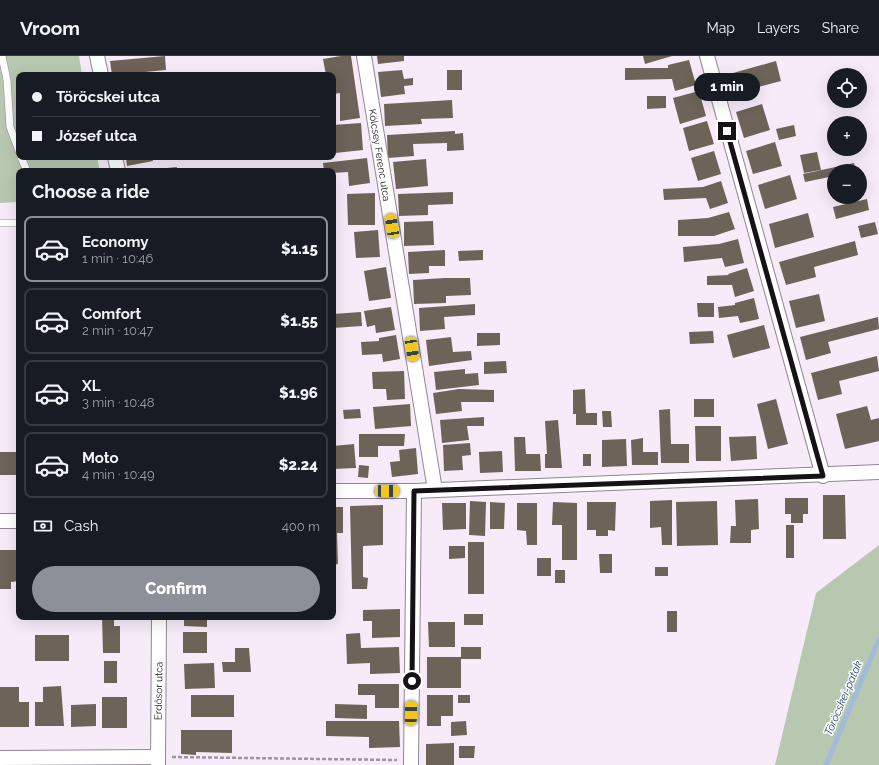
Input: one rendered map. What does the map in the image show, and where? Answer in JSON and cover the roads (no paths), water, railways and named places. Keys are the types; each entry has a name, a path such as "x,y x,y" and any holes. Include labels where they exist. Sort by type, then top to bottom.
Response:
{"street":[{"path":"97,56 100,72"},
{"name":"Kölcsey Ferenc utca","path":"364,56 435,490"},
{"path":"707,56 823,476"},
{"path":"336,491 414,491 823,476 879,472"},
{"path":"411,763 414,491"},
{"path":"0,521 16,521"},
{"name":"Erdősor utca","path":"158,761 159,620"},
{"path":"0,758 158,761"}],"lane":[{"path":"2,56 7,80 10,127 16,143"},
{"path":"0,223 16,223"}],"waterway":[{"name":"Töröcskei-patak","path":"826,765 879,639"}]}
